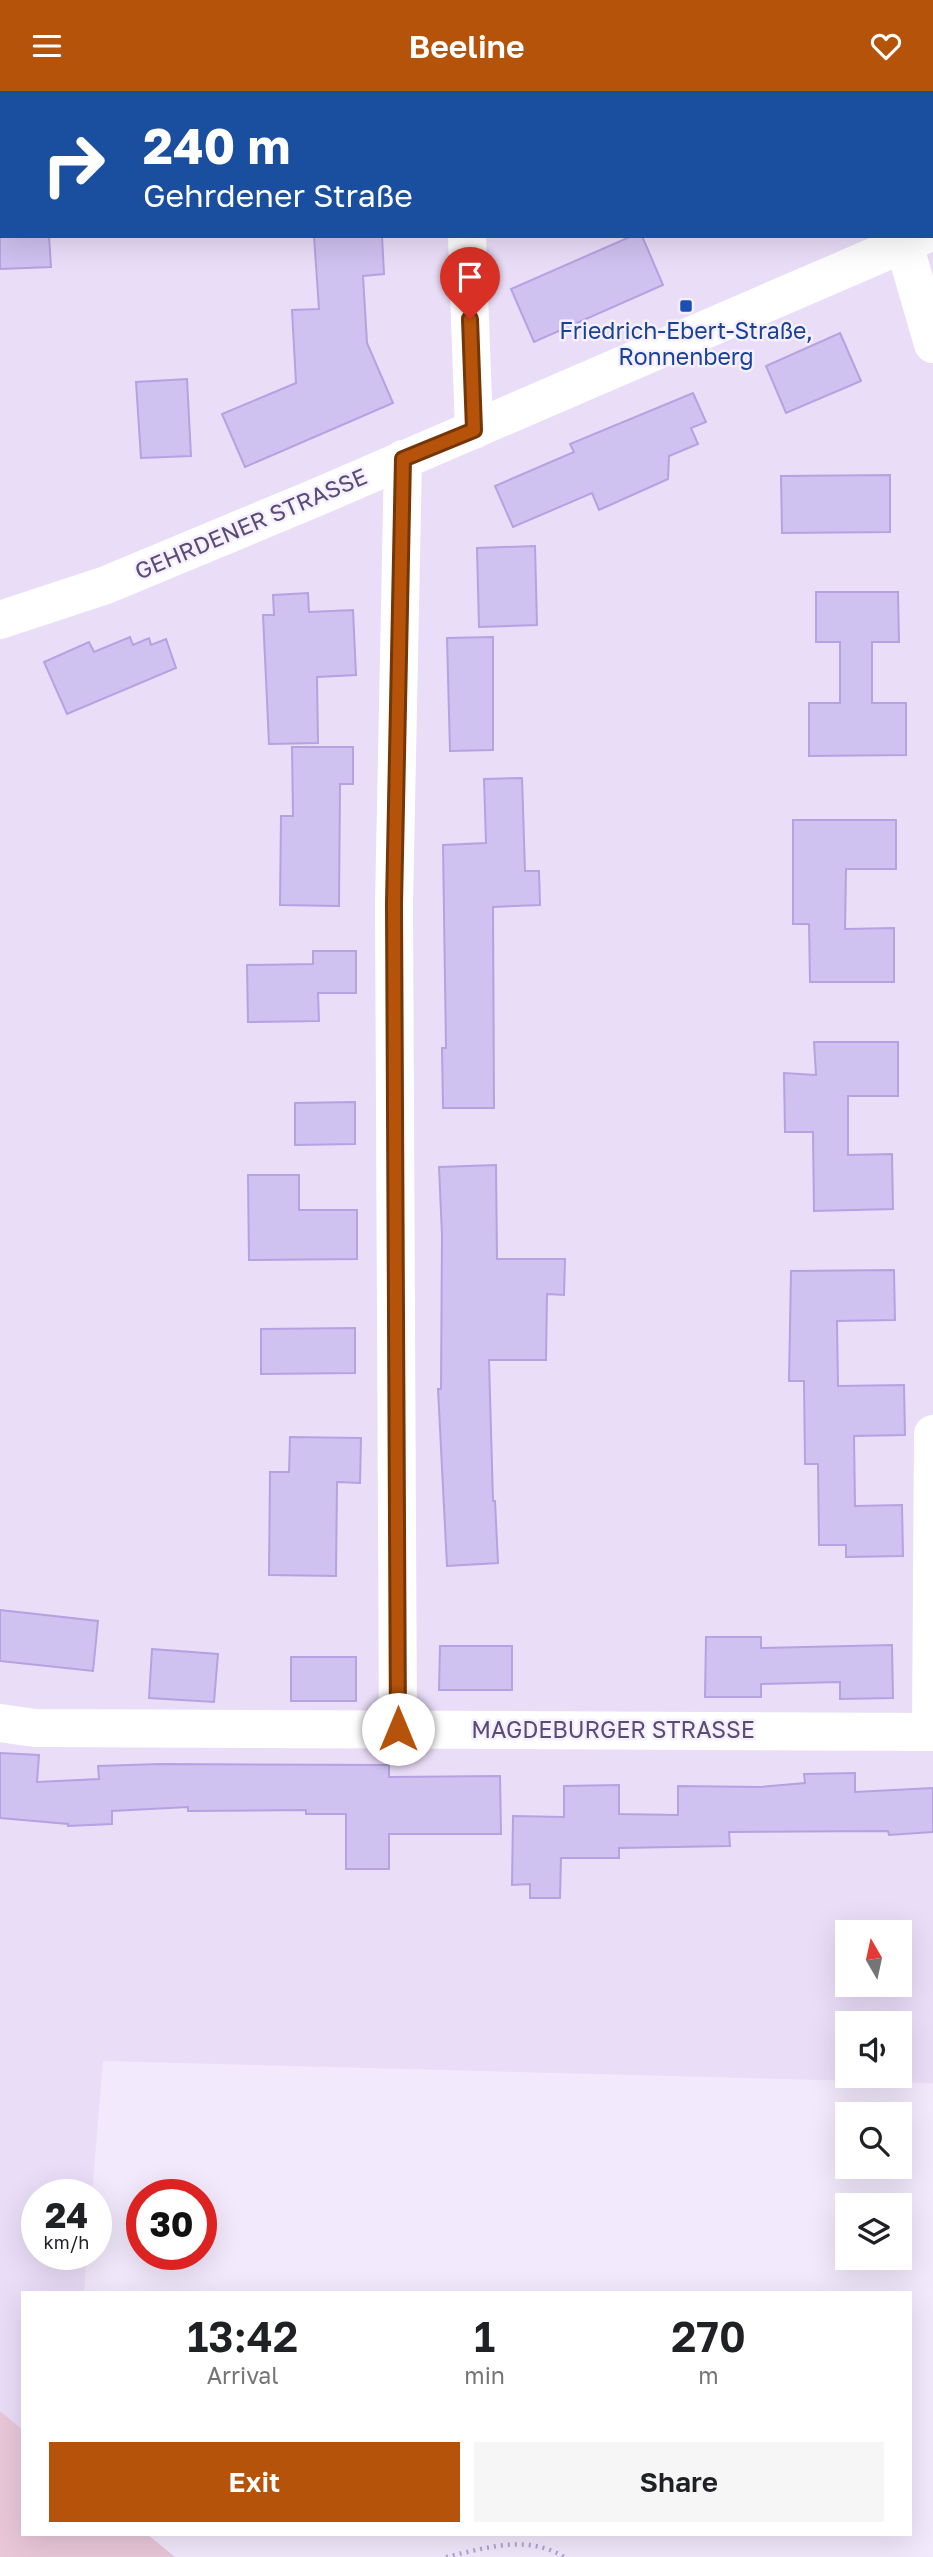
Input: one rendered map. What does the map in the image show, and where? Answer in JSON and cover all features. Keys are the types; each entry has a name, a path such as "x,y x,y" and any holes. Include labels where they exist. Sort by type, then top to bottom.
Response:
{"street":[{"path":"467,238 474,430"},
{"name":"GEHRDENER STRASSE","path":"0,620 106,585 474,430 917,238"},
{"path":"922,238 933,344"},
{"path":"398,1729 394,904 403,459"},
{"path":"932,1732 933,1434"},
{"name":"MAGDEBURGER STRASSE","path":"0,1723 35,1728 932,1732"}],"path":[{"path":"446,2557 507,2543 551,2549 564,2557"}],"shaded area":[{"path":"0,238 933,238 933,2083 912,2082 912,2011 835,2011 835,2080 103,2061 93,2179 21,2179 21,2270 86,2270 84,2291 21,2291 21,2428 0,2411"},
{"path":"0,2411 21,2428 21,2536 149,2536 175,2557 0,2557"}],"building":[{"path":"0,238 49,238 51,267 0,269"},
{"path":"314,238 382,238 384,274 363,276 367,343 393,403 245,467 222,414 296,383 292,310 319,309"},
{"path":"627,238 643,238 663,285 534,342 511,289"},
{"path":"840,333 861,381 786,413 766,366"},
{"path":"187,379 191,456 141,458 136,382"},
{"path":"693,393 706,422 691,428 698,444 669,456 668,479 599,510 592,493 513,527 495,486 574,452 570,444"},
{"path":"890,475 890,532 782,533 781,476"},
{"path":"535,546 537,625 479,627 477,548"},
{"path":"816,592 898,592 899,642 872,642 872,703 906,703 906,755 809,756 809,703 840,703 840,642 816,642"},
{"path":"308,593 309,612 353,610 356,675 317,677 318,743 269,744 263,615 274,615 273,595"},
{"path":"130,637 133,645 149,638 151,645 166,639 176,668 67,714 44,662 89,642 94,652"},
{"path":"493,637 493,750 450,751 447,638"},
{"path":"292,747 353,747 353,784 340,784 339,906 280,905 281,816 293,816"},
{"path":"522,778 525,871 539,871 540,905 493,907 494,1108 443,1108 442,1048 446,1048 443,845 486,843 484,779"},
{"path":"793,820 896,820 896,869 846,869 845,929 894,928 894,982 810,982 809,924 793,924"},
{"path":"313,951 356,951 356,993 318,993 319,1021 248,1022 247,965 313,964"},
{"path":"814,1042 898,1042 898,1096 848,1096 848,1155 892,1154 893,1209 814,1211 813,1132 785,1132 784,1073 816,1075"},
{"path":"355,1102 355,1144 295,1145 295,1103"},
{"path":"496,1165 497,1259 565,1259 564,1295 547,1294 546,1360 489,1360 493,1501 498,1563 447,1566 438,1389 441,1389 442,1235 439,1167"},
{"path":"248,1175 299,1175 299,1210 357,1210 357,1259 249,1260"},
{"path":"894,1270 895,1320 837,1321 838,1386 904,1385 905,1435 854,1436 855,1506 902,1505 903,1556 846,1557 846,1545 819,1545 818,1464 805,1464 804,1381 789,1381 791,1271"},
{"path":"355,1328 355,1373 261,1374 261,1329"},
{"path":"290,1437 361,1438 360,1483 337,1482 336,1576 269,1575 270,1472 289,1472"},
{"path":"0,1610 98,1621 93,1671 0,1661"},
{"path":"706,1637 761,1637 761,1648 892,1645 893,1698 840,1699 840,1682 761,1684 761,1697 705,1697"},
{"path":"440,1646 512,1646 512,1690 439,1690"},
{"path":"152,1649 218,1654 214,1702 149,1698"},
{"path":"291,1657 356,1657 356,1701 291,1701"},
{"path":"0,1753 39,1755 37,1782 99,1779 98,1766 160,1764 389,1765 389,1777 500,1776 501,1834 389,1834 389,1869 346,1869 346,1814 306,1814 306,1810 188,1811 188,1807 112,1811 112,1824 68,1826 0,1818"},
{"path":"855,1773 855,1792 933,1788 933,1832 889,1835 888,1831 729,1832 730,1846 619,1848 619,1858 561,1858 560,1898 530,1898 530,1884 512,1885 513,1816 564,1817 564,1786 619,1785 619,1814 678,1815 678,1786 760,1787 805,1783 804,1774"}],"place":[{"name":"Friedrich-Ebert-Straße, Ronnenberg","path":"686,306"}],"route":[{"path":"398,1729 394,904 403,459 474,430 470,319"}]}
